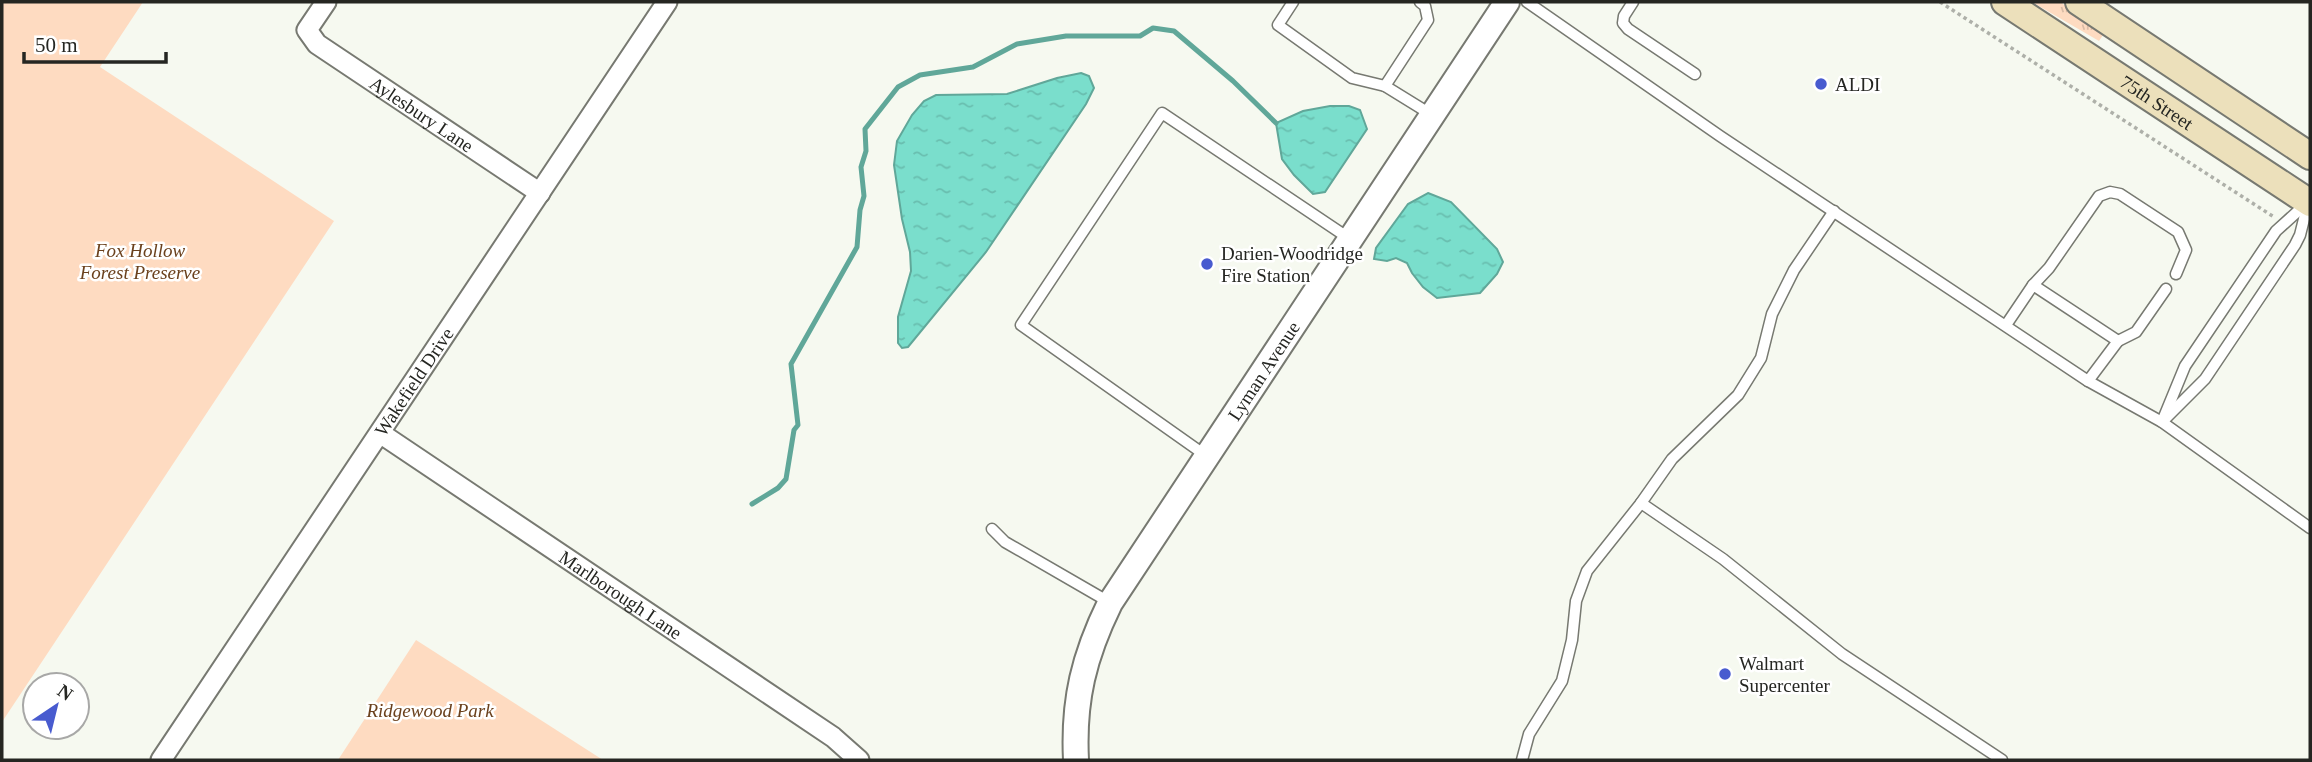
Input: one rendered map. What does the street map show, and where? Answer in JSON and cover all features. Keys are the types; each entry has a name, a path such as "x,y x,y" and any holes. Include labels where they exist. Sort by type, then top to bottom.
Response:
{"main road":[{"name":"75th Street","path":"2005,2 2310,202"},
{"name":"75th Street","path":"2079,2 2310,156"}],"street":[{"name":"Aylesbury Lane","path":"326,2 307,30 317,44 540,193"},
{"name":"Wakefield Drive","path":"161,760 667,2"},
{"name":"Lyman Avenue","path":"1076,760 1078,698 1086,656 1110,603 1507,2"},
{"name":"Marlborough Lane","path":"380,433 833,737 859,760"}],"lane":[{"path":"1293,2 1278,25 1352,78 1385,86 1432,115"},
{"path":"1527,2 1720,136 2088,382 2162,422 2310,528"},
{"path":"1633,2 1624,16 1623,23 1628,29 1695,74"},
{"path":"1385,86 1428,20 1423,4"},
{"path":"1207,456 1021,325 1162,113 1350,239"},
{"path":"2006,325 2099,196 2110,192 2120,194 2178,232 2186,250 2176,274"},
{"path":"2162,422 2185,366 2276,231 2310,202"},
{"path":"2162,422 2205,379 2295,245 2310,202"},
{"path":"1521,760 1530,734 1562,681 1572,640 1576,601 1587,571 1672,459 1738,395 1761,358 1772,314 1794,270 1834,211"},
{"path":"2033,285 2118,341"},
{"path":"2088,382 2118,341 2136,332 2166,289"},
{"path":"1641,503 1723,559 1842,654 2002,760"},
{"path":"992,529 1005,542 1110,603"}],"path":[{"path":"1940,2 2269,214"}],"green space":[{"name":"Fox Hollow Forest Preserve","path":"2,2 143,2 100,67 334,221 36,671 21,671 21,693 2,722"},
{"path":"2032,2 2060,2 2105,32 2099,41"},
{"name":"Ridgewood Park","path":"416,640 603,760 338,760"}],"water":[{"path":"1081,73 1089,76 1094,88 1086,104 986,252 908,347 902,348 898,343 898,317 911,271 894,165 897,141 912,115 924,101 936,95 1007,94"},
{"path":"1349,106 1360,110 1367,129 1325,192 1313,194 1282,159 1276,123 1303,111"},
{"path":"1428,193 1451,202 1497,249 1503,262 1497,274 1480,293 1437,298 1423,287 1407,263 1396,258 1387,261 1374,259 1376,248 1408,204"}],"waterway":[{"path":"752,504 778,488 786,479 794,430 798,425 791,364 857,247 864,196 861,167 866,151 865,129 898,87 920,75 973,67 1017,44 1066,36 1140,36 1153,28 1174,31 1233,81 1276,123"}],"place":[{"name":"ALDI","path":"1821,84"},
{"name":"Darien-Woodridge Fire Station","path":"1207,264"},
{"name":"Walmart Supercenter","path":"1725,674"}]}
